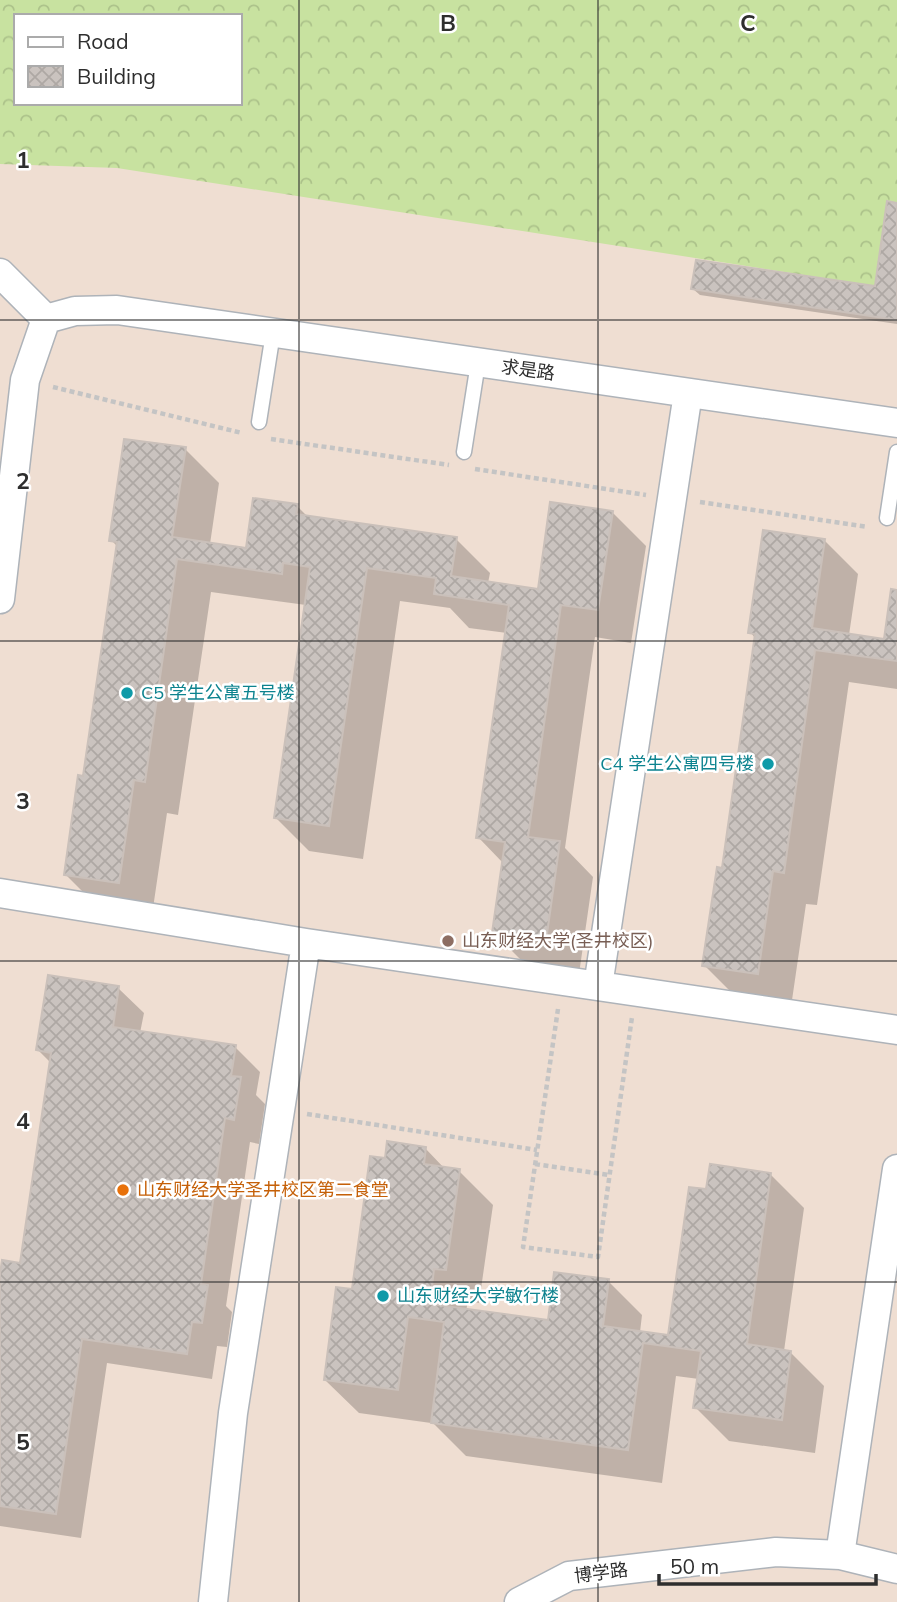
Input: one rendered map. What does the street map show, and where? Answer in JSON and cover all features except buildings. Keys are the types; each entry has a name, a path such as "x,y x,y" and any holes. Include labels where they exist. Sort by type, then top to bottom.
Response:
{"street":[{"path":"0,273 46,319 25,380 0,599"},
{"name":"求是路","path":"46,319 75,311 117,310 897,424"},
{"path":"598,986 688,393"},
{"path":"0,893 306,943 897,1030"},
{"path":"213,1602 233,1413 306,943"},
{"path":"840,1555 897,1169"},
{"name":"博学路","path":"519,1602 569,1576 776,1552 840,1555 897,1569"}],"lane":[{"path":"259,422 273,333"},
{"path":"462,460 478,363"},
{"path":"887,517 897,452"}],"path":[{"path":"25,380 244,434"},
{"path":"271,439 462,460"},
{"path":"474,469 872,528"},
{"path":"562,981 523,1247 598,1257 635,992"},
{"path":"280,1110 537,1150"},
{"path":"535,1164 609,1175"}],"shaded area":[{"name":"山东财经大学(圣井校区)","path":"0,161 117,168 897,192 897,1602 0,1602"}],"green space":[{"path":"0,0 897,0 897,203 887,202 875,286 117,168 0,164"}],"place":[{"name":"C5 学生公寓五号楼","path":"127,693"},
{"name":"C4 学生公寓四号楼","path":"768,764"},
{"name":"山东财经大学(圣井校区)","path":"448,941"},
{"name":"山东财经大学圣井校区第二食堂","path":"123,1190"},
{"name":"山东财经大学敏行楼","path":"383,1296"}]}
